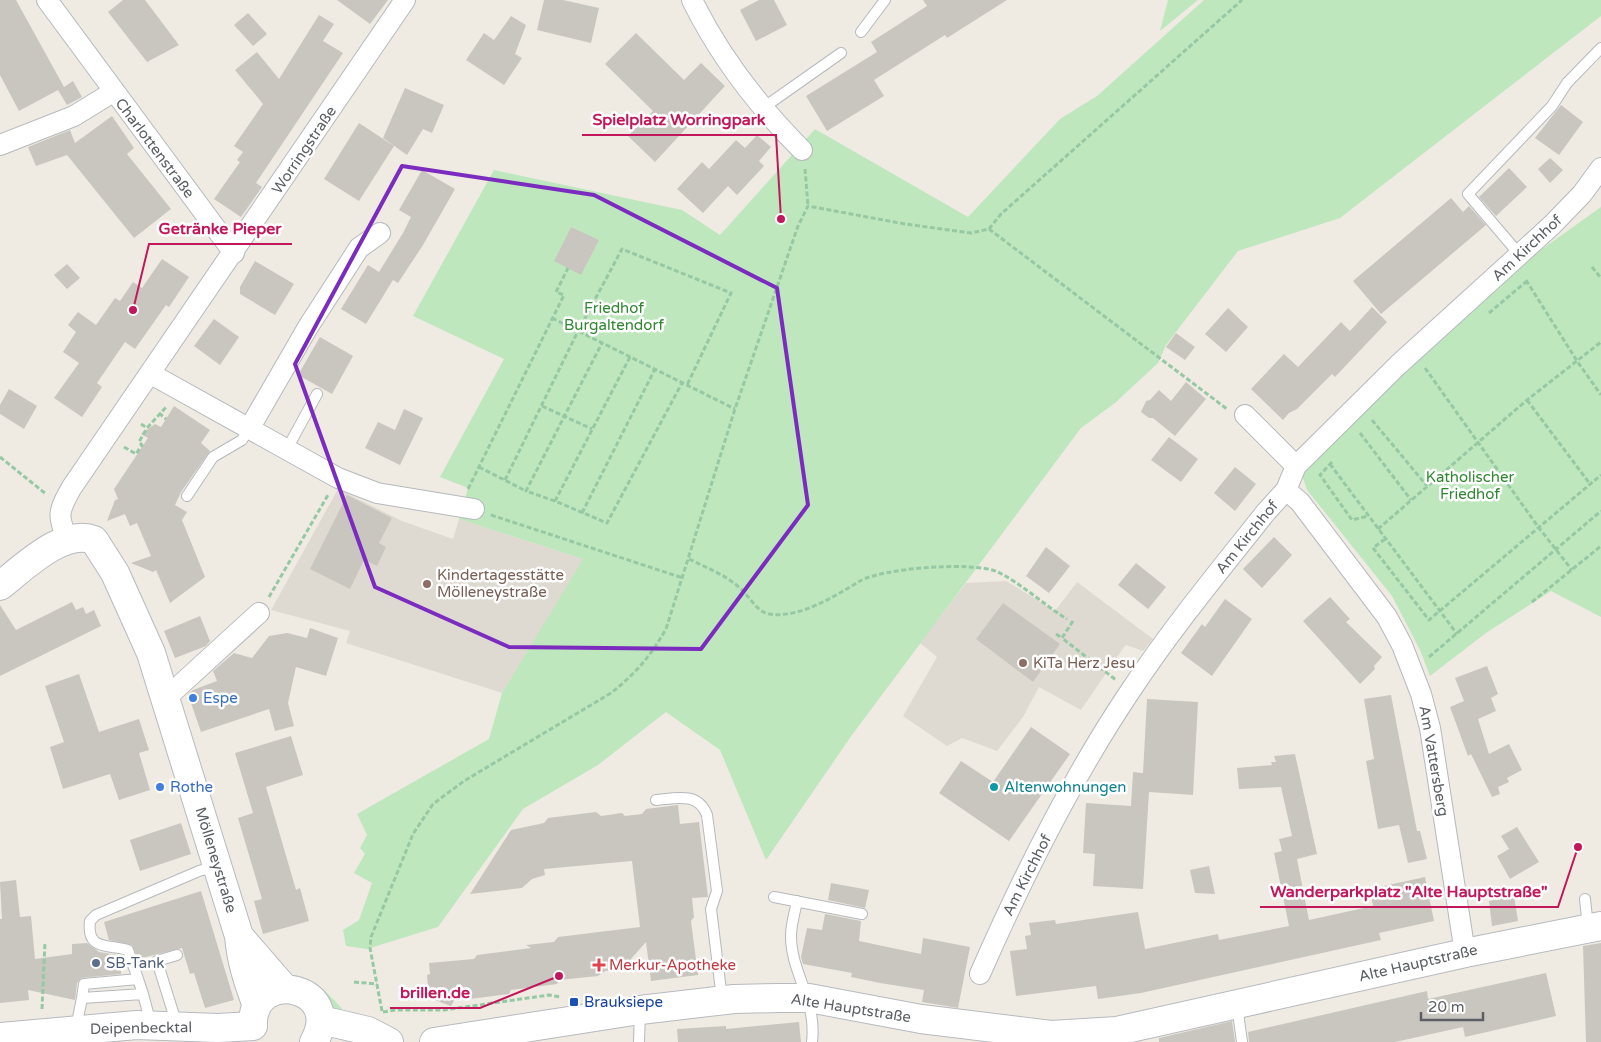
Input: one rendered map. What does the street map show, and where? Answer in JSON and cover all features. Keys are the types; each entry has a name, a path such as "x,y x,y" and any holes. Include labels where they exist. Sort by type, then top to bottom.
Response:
{"main road":[{"name":"Mölleneystraße","path":"68,540 81,538 94,540 110,562 142,630 166,698 239,936 240,958 256,1024"},
{"path":"0,586 48,550 68,540"},
{"name":"Alte Hauptstraße","path":"434,1042 547,1029 640,1010 722,1000 809,998 921,1019 1051,1035 1117,1031 1465,952 1595,927"},
{"name":"Mölleneystraße","path":"239,936 284,988"},
{"path":"256,1024 268,994 284,988 298,990 309,996 318,1007 318,1031 368,1031 389,1042"},
{"name":"Deipenbecktal","path":"0,1037 68,1034 164,1026 218,1028 256,1024"}],"street":[{"name":"Charlottenstraße","path":"47,0 113,92 234,253"},
{"name":"Worringstraße","path":"68,540 59,512 64,502 405,0"},
{"path":"692,0 703,23 734,71 763,108 802,150"},
{"name":"Charlottenstraße","path":"0,145 74,116 113,92"},
{"name":"Am Kirchhof","path":"980,974 1004,918 1066,798 1131,690 1222,568 1286,490 1296,466 1398,364 1582,194 1601,168"},
{"path":"249,429 308,327 359,248 380,233"},
{"path":"151,374 338,478 377,493 468,508"},
{"path":"1236,412 1296,466"},
{"name":"Am Vattersberg","path":"1286,490 1300,502 1387,618 1410,664 1430,728 1465,952"},
{"path":"166,698 259,613"}],"lane":[{"path":"861,32 884,0"},
{"path":"1516,257 1468,194 1552,106 1567,83 1601,48"},
{"path":"763,108 841,53"},
{"path":"287,449 317,394"},
{"path":"187,496 213,457 242,440 249,429"},
{"path":"656,800 684,797 697,800 703,806 707,815 717,892 711,909 722,1000"},
{"path":"164,1026 143,994 128,950 104,948 98,944 91,935 90,921 96,915 199,872 218,866"},
{"path":"774,897 862,914"},
{"path":"1585,899 1595,927"},
{"path":"797,901 791,935 797,967 809,998 814,1020 812,1042"},
{"path":"164,1026 157,961 177,955"},
{"path":"68,1034 82,998 83,980 138,979"},
{"path":"82,998 143,994"},
{"path":"1236,1004 1242,1042"},
{"path":"639,1042 640,1010"}],"path":[{"path":"808,206 905,224 971,233 989,229 1001,214 1242,0"},
{"path":"566,998 549,995 444,1010 395,1010 383,1012 370,948 371,938 412,834 433,804 464,781 612,693 633,675 650,656 666,629 735,409 798,226 808,206 802,150"},
{"path":"989,229 1236,412"},
{"path":"505,480 578,331 622,249 731,293 687,385"},
{"path":"1516,257 1577,361 1601,394"},
{"path":"1592,267 1601,278"},
{"path":"568,268 556,292 564,295 479,467 468,508 683,578"},
{"path":"552,318 735,409"},
{"path":"1378,529 1527,400 1601,342"},
{"path":"526,491 602,343"},
{"path":"555,501 630,357"},
{"path":"1424,367 1539,528 1572,570"},
{"path":"582,513 655,369"},
{"path":"479,467 526,491 555,501 607,524 682,383"},
{"path":"1527,400 1590,484"},
{"path":"128,449 136,454 142,445 139,442 147,428 159,413 165,410 168,403"},
{"path":"542,406 592,429"},
{"path":"159,413 166,418"},
{"path":"1372,420 1427,486"},
{"path":"141,424 147,428"},
{"path":"1360,433 1411,500"},
{"path":"0,457 48,495 44,501"},
{"path":"1330,464 1457,634"},
{"path":"1320,475 1352,520 1368,516"},
{"path":"1385,538 1373,548 1429,620 1601,475"},
{"path":"259,613 338,478"},
{"path":"1410,664 1426,660 1601,511"},
{"path":"1532,602 1601,546"},
{"path":"689,559 717,572 742,590 764,613 772,615 810,608 836,597 862,580 925,568 976,566 1000,573 1067,619"},
{"path":"1062,638 1073,621"},
{"path":"1056,634 1131,690"},
{"path":"41,1014 45,942"},
{"path":"354,982 377,984"}],"highlighted area":[{"path":"402,166 594,195 777,288 808,505 701,649 509,647 375,587 295,364"}],"shaded area":[{"name":"Kindertagesstätte Mölleneystraße","path":"338,489 402,521 453,539 459,519 584,559 502,693 346,643 350,631 271,610"},
{"name":"KiTa Herz Jesu","path":"1006,581 1055,611 1077,582 1153,639 1143,651 1126,645 1081,710 1039,687 1023,717 997,751 962,738 947,746 903,716 937,657 920,643 966,583"}],"green space":[{"path":"1168,0 1198,0 1160,31"},
{"name":"Friedhof Burgaltendorf","path":"1204,0 1601,0 1601,16 1340,218 1238,251 1166,345 1158,363 1115,403 1081,428 852,735 766,860 720,750 666,712 598,765 523,809 438,927 367,949 346,946 343,930 359,920 372,883 354,873 365,854 360,848 367,835 357,814 489,739 502,693 583,559 459,519 468,488 440,477 504,359 413,316 494,170 682,210 720,235 815,129 968,217 1060,119 1097,96"},
{"name":"Katholischer Friedhof","path":"1601,207 1601,617 1551,591 1486,633 1430,676 1420,650 1392,596 1307,490 1301,472 1358,415 1521,264"},
{"path":"284,974 299,976 312,981 340,1006 346,1019"}],"building":[{"path":"0,0 16,0 64,87 73,81 82,97 67,105 58,90 19,111 0,75"},
{"path":"123,0 145,0 179,45 147,62 108,12"},
{"path":"337,0 388,0 370,24"},
{"path":"544,0 563,0 599,8 591,43 537,30"},
{"path":"759,0 774,0 787,25 756,41 740,10"},
{"path":"923,0 1007,0 947,38 945,35 874,80 884,96 827,131 806,96 877,52 871,42 927,6"},
{"path":"248,13 267,34 253,46 234,25"},
{"path":"319,15 334,24 323,41 343,53 256,183 262,187 241,217 214,199 240,162 237,160 243,152 234,146 263,104 235,70 257,52 279,79"},
{"path":"511,16 526,25 515,54 522,58 504,85 466,60 484,33 494,40"},
{"path":"636,33 684,80 701,63 725,86 655,162 628,136 653,111 605,64"},
{"path":"405,88 444,105 432,133 423,129 407,155 383,138"},
{"path":"1561,105 1583,122 1559,155 1535,138"},
{"path":"112,116 134,148 127,154 171,209 134,238 67,155 36,166 28,147 70,130 75,143"},
{"path":"359,123 394,146 359,201 324,179"},
{"path":"757,135 771,147 759,161 764,166 737,195 728,186 703,213 677,189 702,162 709,169 736,140 745,148"},
{"path":"1550,158 1563,170 1550,183 1538,169"},
{"path":"1509,168 1527,187 1496,216 1479,197"},
{"path":"422,170 455,189 423,245 398,283 393,280 366,324 341,309 368,265 379,272 403,233 411,217 399,210"},
{"path":"1451,198 1463,212 1469,206 1486,225 1381,314 1353,281"},
{"path":"571,227 599,240 581,275 554,261"},
{"path":"162,259 189,277 169,307 166,305 135,349 125,342 97,383 102,387 82,417 54,398 79,363 63,352 76,332 68,325 78,312 96,325 115,298 120,301 133,282 142,288"},
{"path":"255,261 294,284 275,315 240,294 240,287"},
{"path":"67,264 80,278 67,289 54,275"},
{"path":"1372,307 1387,322 1335,377 1332,374 1297,409 1289,413 1283,420 1251,389 1284,354 1298,367 1341,322 1350,331"},
{"path":"1228,308 1248,327 1226,352 1205,334"},
{"path":"214,319 239,337 220,365 194,346"},
{"path":"1176,333 1195,347 1185,360 1166,347"},
{"path":"320,337 353,356 332,394 298,375"},
{"path":"1186,382 1206,399 1175,436 1153,418 1149,418 1141,412 1146,401 1150,400 1159,390 1171,401"},
{"path":"9,389 37,406 24,429 0,414 0,405"},
{"path":"174,406 210,430 201,443 210,451 181,492 175,505 187,512 182,520 205,577 170,603 156,570 153,572 131,563 151,556 137,523 130,526 125,514 107,521 115,500 118,499 114,489 148,438 141,434 155,424 161,427"},
{"path":"404,409 423,418 400,465 365,448 378,422 395,430"},
{"path":"1169,437 1198,459 1181,482 1151,460"},
{"path":"1235,467 1256,484 1235,511 1214,493"},
{"path":"347,495 392,518 379,543 386,547 377,566 364,560 350,589 310,569"},
{"path":"1274,537 1292,555 1262,588 1243,569"},
{"path":"1046,547 1070,566 1049,593 1026,576"},
{"path":"1136,563 1166,587 1148,609 1118,585"},
{"path":"1330,597 1350,619 1346,622 1382,657 1374,666 1375,669 1360,684 1303,621"},
{"path":"1225,599 1252,619 1212,676 1181,653 1202,624 1205,627"},
{"path":"72,602 76,610 83,607 86,614 94,610 101,626 0,676 0,605 16,630"},
{"path":"1003,603 1060,644 1033,682 976,639"},
{"path":"200,616 210,641 206,646 175,658 164,631"},
{"path":"310,628 338,638 326,676 296,667 288,703 294,726 275,731 269,709 201,732 188,694 193,690 217,681 213,671 234,653 252,658 269,636 287,633 307,638"},
{"path":"1487,666 1498,694 1491,698 1496,711 1478,719 1489,754 1509,744 1522,770 1507,778 1509,782 1498,787 1500,794 1492,797 1471,754 1468,756 1450,707 1464,701 1455,678"},
{"path":"79,674 99,732 139,719 149,750 139,753 150,790 119,800 110,774 63,789 50,747 64,742 45,686"},
{"path":"1391,695 1417,831 1420,831 1427,859 1408,863 1399,825 1378,829 1366,761 1374,759 1364,699"},
{"path":"1147,699 1198,702 1193,795 1149,792 1143,889 1093,886 1095,854 1083,853 1086,803 1131,806 1133,772 1143,773"},
{"name":"Altenwohnungen","path":"1031,727 1070,754 1009,841 939,793 961,761 993,782"},
{"path":"291,736 303,775 266,787 296,890 300,888 309,921 263,934 254,901 262,899 238,818 253,813 235,753"},
{"path":"1295,754 1317,854 1297,859 1309,920 1373,906 1370,889 1425,877 1434,921 1379,933 1381,940 1141,993 1098,999 1096,986 1016,996 1010,951 1027,949 1025,936 1031,935 1029,923 1055,920 1056,924 1138,912 1145,949 1218,934 1219,940 1289,926 1274,853 1282,851 1279,839 1292,836 1281,787 1239,789 1237,768 1272,765 1271,762 1276,762 1274,756"},
{"path":"678,805 680,824 699,822 708,897 692,898 694,917 691,921 698,975 651,981 646,942 622,969 605,971 598,976 559,980 557,984 511,990 509,994 454,1001 451,1006 429,998 427,975 430,974 429,963 474,959 477,955 531,948 526,945 554,942 558,937 640,927 632,861 544,869 545,875 532,879 522,888 470,894 511,830 544,823 548,818 596,812 601,816 622,813 625,816 642,814 646,809"},
{"path":"181,823 191,854 140,871 130,840"},
{"path":"1517,827 1539,862 1510,879 1497,856 1509,849 1501,836"},
{"path":"1209,866 1215,894 1195,893 1190,870"},
{"path":"16,880 20,917 31,916 35,959 72,954 72,944 87,943 99,952 123,956 125,963 121,964 121,974 81,978 77,983 75,1000 28,990 29,1000 0,1003 0,919 2,919 0,882"},
{"path":"831,883 869,890 865,908 828,900"},
{"path":"201,891 234,1000 205,1008 194,973 190,974 182,948 138,959 132,945 109,940 104,922"},
{"path":"1514,896 1518,921 1492,926 1489,901"},
{"path":"825,914 861,921 859,941 921,954 923,938 970,947 958,1008 922,1002 924,990 851,977 852,973 803,964 801,957 807,928 822,930"},
{"path":"1601,943 1601,1042 1586,1042 1583,946"},
{"path":"1546,973 1556,1016 1465,1037 1463,1027 1395,1042 1249,1042 1248,1032 1427,991 1428,999"},
{"path":"1232,1021 1235,1042 1159,1042 1159,1038"},
{"path":"799,1022 801,1042 678,1042 677,1029 726,1026 726,1029"}],"place":[{"name":"Spielplatz Worringpark","path":"781,219"},
{"name":"Getränke Pieper","path":"133,310"},
{"name":"Kindertagesstätte Mölleneystraße","path":"427,584"},
{"name":"KiTa Herz Jesu","path":"1023,663"},
{"name":"Espe","path":"193,698"},
{"name":"Rothe","path":"160,787"},
{"name":"Altenwohnungen","path":"994,787"},
{"name":"Wanderparkplatz \"Alte Hauptstraße\"","path":"1578,847"},
{"name":"SB-Tank","path":"96,963"},
{"name":"Merkur-Apotheke","path":"599,965"},
{"name":"brillen.de","path":"559,976"},
{"name":"Brauksiepe","path":"574,1002"}]}
